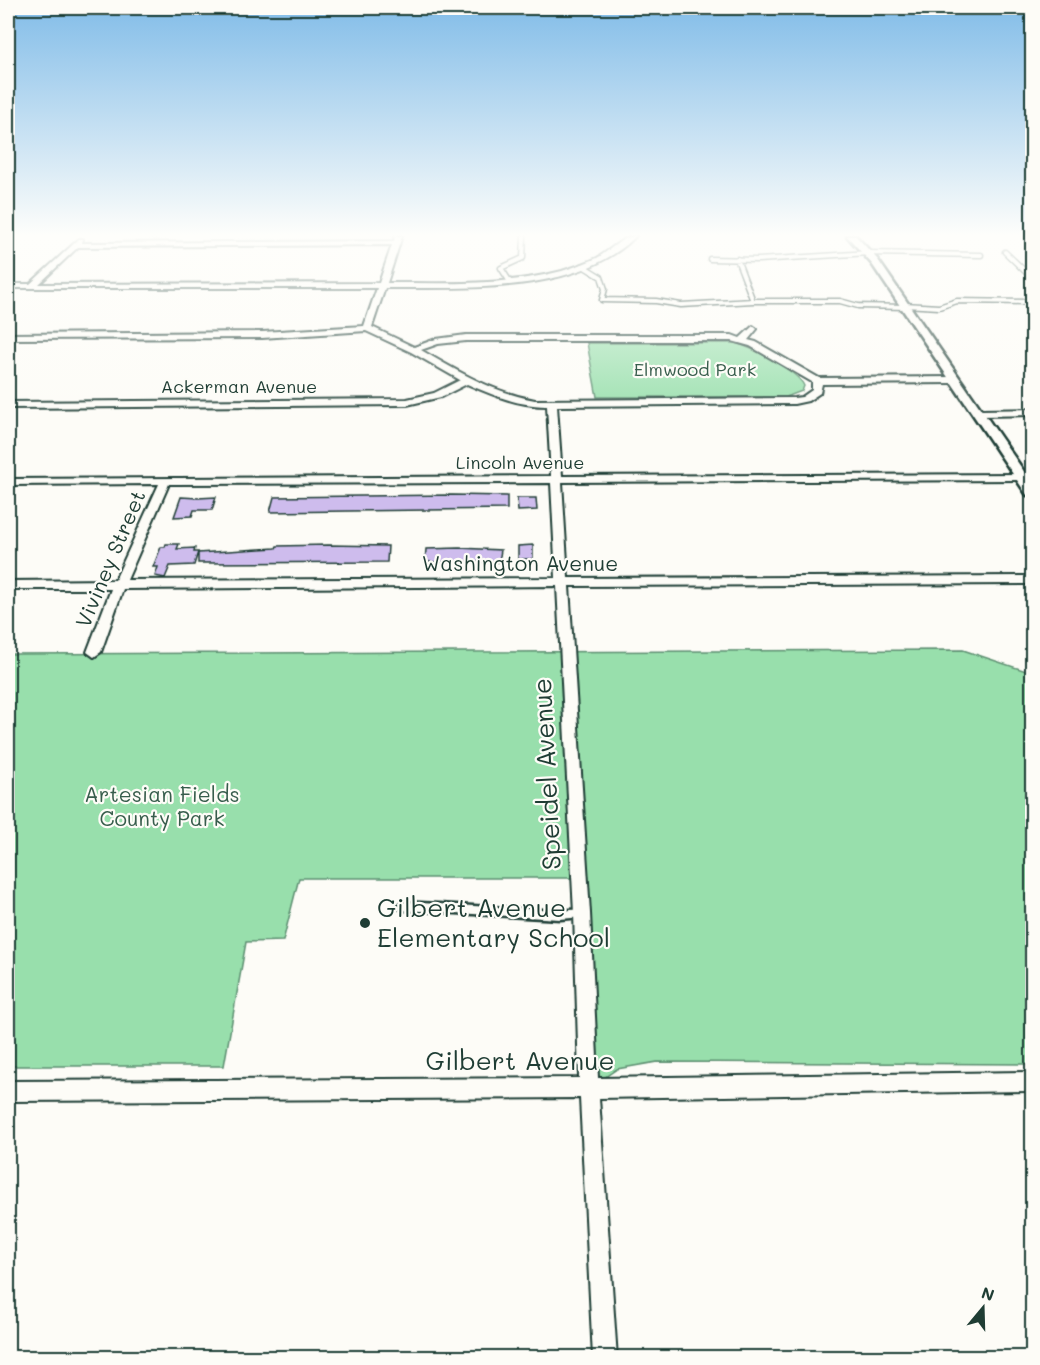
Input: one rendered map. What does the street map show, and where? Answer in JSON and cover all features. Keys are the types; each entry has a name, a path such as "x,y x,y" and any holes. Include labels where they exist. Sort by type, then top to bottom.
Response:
{"street":[{"path":"367,328 377,300"},
{"path":"902,300 955,380 1027,477 1032,492"},
{"path":"8,337 262,335 367,328 414,350 466,380 505,397 535,403 794,401 805,399 817,391 817,381"},
{"path":"743,340 753,328"},
{"path":"414,350 436,342 466,338 732,338 743,340 817,381 955,380"},
{"name":"Ackerman Avenue","path":"8,405 407,402 434,396 466,380"},
{"name":"Speidel Avenue","path":"552,403 605,1358"},
{"path":"980,413 1032,412"},
{"name":"Lincoln Avenue","path":"8,482 1027,477"},
{"name":"Viviney Street","path":"94,652 118,586 165,482"},
{"name":"Washington Avenue","path":"8,585 1032,580"},
{"name":"Gilbert Avenue","path":"8,1091 589,1088 1032,1081"}],"lane":[{"path":"602,300 681,305 753,301 840,301 858,306 939,306 957,301 1032,302"},
{"path":"403,906 560,915 582,914"}],"green space":[{"name":"Elmwood Park","path":"587,343 735,343 752,349 784,367 804,386 802,391 786,397 597,397"},
{"name":"Artesian Fields County Park","path":"963,650 1032,673 1032,1064 657,1062 617,1069 589,1088 577,878 299,878 283,941 246,942 224,1066 8,1066 8,654"}],"building":[{"path":"507,496 507,509 270,512 274,497"},
{"path":"181,497 216,497 212,510 194,510 192,516 174,517"},
{"path":"517,498 536,498 537,510 518,511"},
{"path":"166,544 179,544 177,549 195,548 194,552 198,552 194,565 170,566 165,578 155,576 158,567 153,567 161,547 165,547"},
{"path":"533,545 533,559 518,559 518,546"},
{"path":"277,546 388,546 387,562 198,563 198,553 276,548"},
{"path":"426,549 501,550 499,562 425,562"}],"place":[{"name":"Gilbert Avenue Elementary School","path":"365,923"}]}
